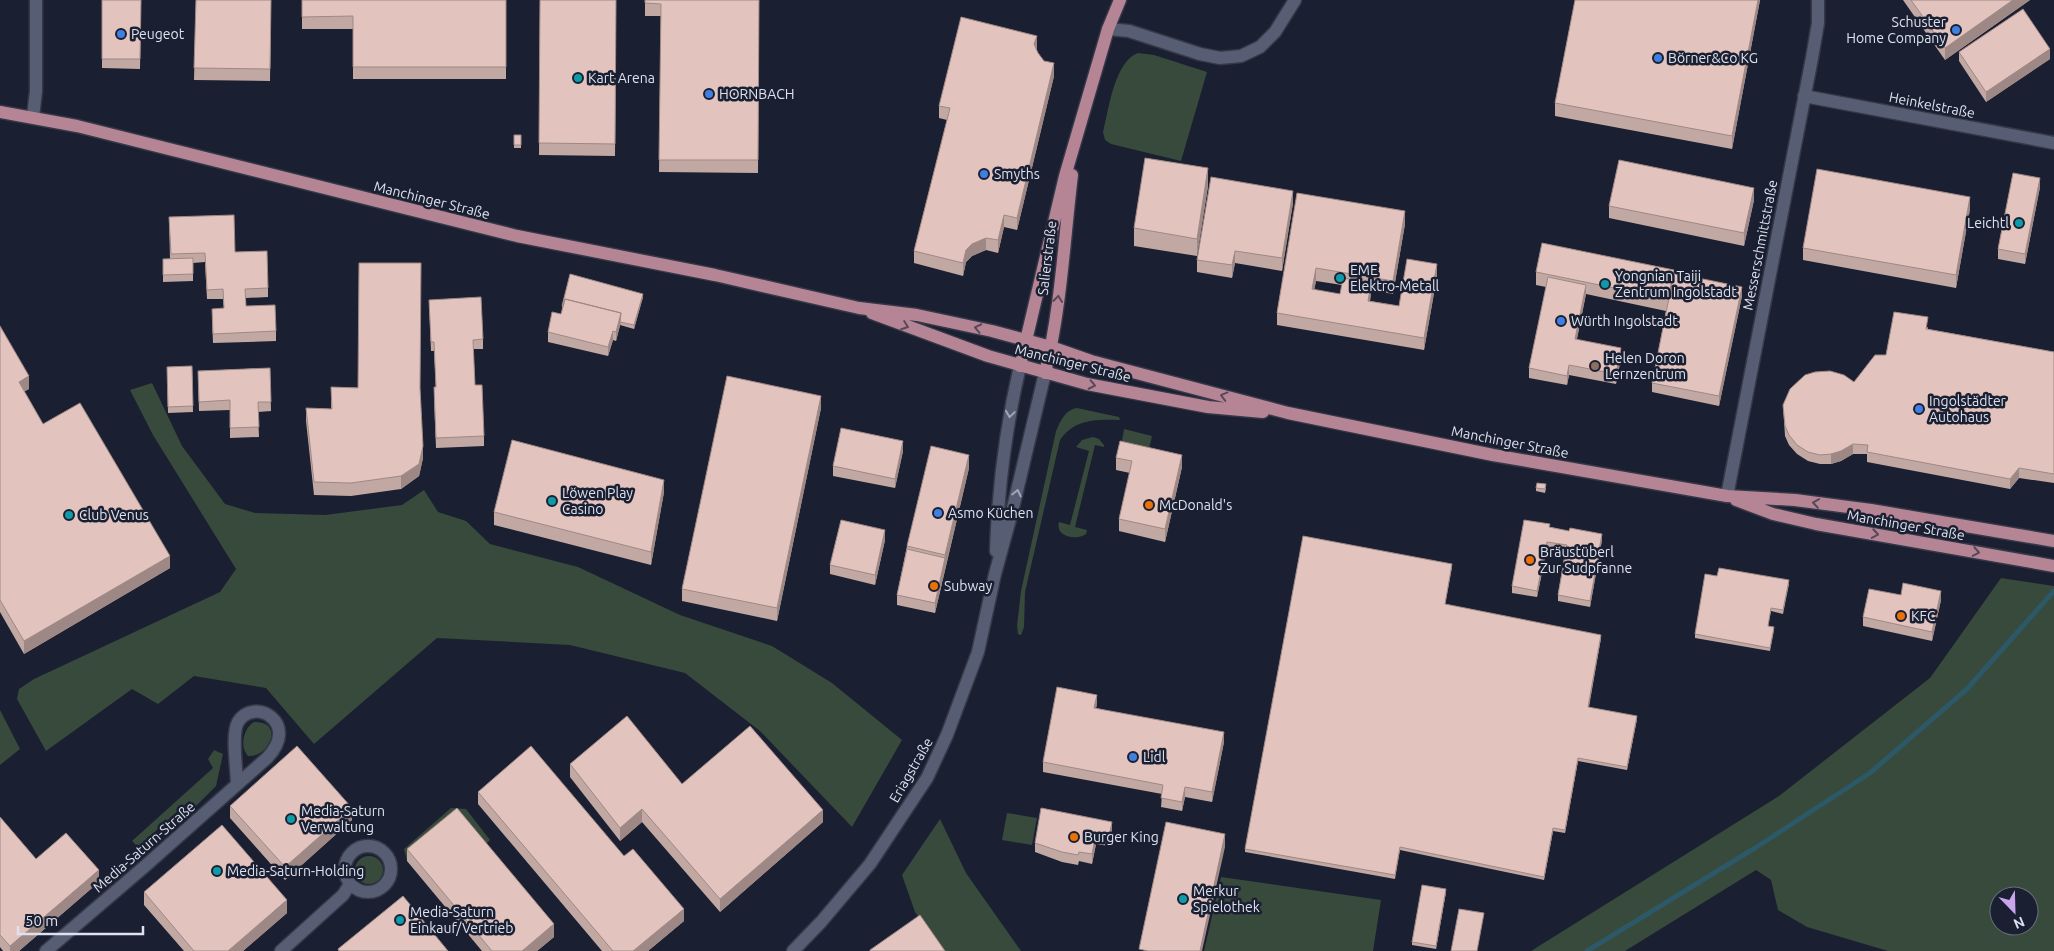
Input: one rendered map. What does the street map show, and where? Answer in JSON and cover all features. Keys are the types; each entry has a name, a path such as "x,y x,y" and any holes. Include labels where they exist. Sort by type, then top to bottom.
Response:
{"main road":[{"name":"Salierstraße","path":"1025,340 1065,176 1108,29 1120,0"},
{"name":"Manchinger Straße","path":"0,112 33,117 135,140 517,236 715,275 859,308 917,315 1025,340 1091,361 1288,412 1493,455 1727,496 1794,500 1842,506 1934,520 2054,542"},
{"name":"Salierstraße","path":"1045,373 1051,347 1075,145"},
{"name":"Manchinger Straße","path":"859,308 915,330 1020,366 1087,384 1208,407 1288,412"},
{"name":"Eriagstraße","path":"1020,366 1025,340"},
{"name":"Manchinger Straße","path":"1727,496 1756,508 1809,522 2054,566"}],"street":[{"path":"33,117 36,91 36,0"},
{"path":"1108,29 1129,31 1200,54 1220,58 1241,56 1260,47 1276,32 1295,0"},
{"name":"Messerschmittstraße","path":"1727,496 1818,23 1818,0"},
{"name":"Heinkelstraße","path":"1804,96 2054,144"},
{"name":"Eriagstraße","path":"995,574 999,508 1012,399 1020,366"},
{"name":"Eriagstraße","path":"793,951 822,922 864,871 927,778 947,736 978,652 995,574 1012,512 1045,373"},
{"name":"Media-Saturn-Straße","path":"46,951 144,867 237,784 276,748 280,737 278,726 272,716 262,712 249,714 238,722 235,733 237,784"},
{"path":"281,951 344,895 350,884"}],"green space":[{"path":"1138,53 1154,55 1207,72 1181,161 1111,144 1105,140 1103,132 1110,99 1118,76 1123,66"},
{"path":"152,383 182,446 225,504 255,513 325,515 402,505 424,490 438,512 466,521 490,544 578,567 680,615 772,646 832,683 902,740 852,827 760,731 685,673 570,645 437,638 314,744 266,688 194,676 158,704 132,689 46,751 17,699 19,689 34,679 220,592 236,569 153,435 130,390"},
{"path":"1077,408 1119,417 1120,420 1094,420 1079,424 1060,440 1025,592 1024,627 1021,635 1018,634 1017,626 1021,591 1056,431 1066,413"},
{"path":"1124,429 1152,436 1147,459 1120,453"},
{"path":"1093,437 1099,439 1104,447 1095,445 1075,527 1087,530 1086,534 1077,537 1067,536 1060,531 1059,522 1070,525 1089,451 1076,447 1082,440"},
{"path":"2001,578 2054,586 2054,951 1888,951 1807,927 1778,910 1771,880 1756,870 1625,951 1531,951 1779,796 1930,678"},
{"path":"0,710 20,749 0,765"},
{"path":"254,722 264,723 269,727 270,739 262,751 256,755 248,756 243,743 245,733"},
{"path":"214,750 223,754 216,786 196,806 189,801 138,847 132,841 213,768 208,759"},
{"path":"451,808 466,809 490,840 481,849 407,861 404,849"},
{"path":"1007,813 1037,818 1032,845 1002,840"},
{"path":"940,819 966,873 1021,951 942,951 915,912 902,875"},
{"path":"369,856 379,860 383,870 379,880 369,884 359,880 355,870 359,860"},
{"path":"1221,877 1381,900 1373,951 1204,951"}],"building":[{"name":"Peugeot","path":"102,0 141,0 140,59 102,59"},
{"path":"196,0 271,0 270,69 194,68"},
{"path":"302,0 506,0 506,67 353,67 353,16 302,17"},
{"name":"Kart Arena","path":"540,0 616,0 615,144 539,143"},
{"name":"HORNBACH","path":"645,0 759,0 758,160 659,160 661,4 645,3"},
{"name":"Börner&Co KG","path":"1575,0 1758,0 1732,136 1555,103"},
{"name":"Schuster Home Company","path":"1911,0 2013,0 1945,48"},
{"path":"2023,9 2050,49 1986,92 1959,52"},
{"name":"Smyths","path":"961,17 1037,36 1034,44 1038,53 1044,61 1054,63 1017,218 1004,215 998,240 986,238 972,244 966,250 963,263 914,251 950,108 939,106"},
{"path":"514,135 521,135 521,145 514,145"},
{"path":"1145,158 1208,168 1197,239 1134,228"},
{"path":"1619,160 1754,188 1744,233 1609,206"},
{"path":"1817,169 1970,197 1956,275 1803,248"},
{"name":"Leichtl","path":"2013,173 2040,178 2025,254 1998,249"},
{"path":"1211,177 1293,191 1282,258 1235,251 1232,265 1197,260"},
{"name":"EME Elektro-Metall","path":"1297,193 1405,211 1393,281 1316,268 1312,289 1340,294 1343,278 1371,283 1368,301 1399,306 1407,259 1437,264 1424,338 1277,313"},
{"path":"234,215 235,252 267,251 268,288 245,289 246,306 275,305 276,331 213,334 212,309 224,308 223,289 207,290 205,253 171,254 169,217"},
{"path":"1542,243 1674,270 1668,299 1536,272"},
{"path":"193,258 193,274 163,275 163,259"},
{"path":"359,263 421,263 420,388 423,446 419,464 401,476 351,483 314,482 306,408 332,409 331,387 358,388"},
{"path":"1674,273 1742,287 1719,396 1652,383"},
{"path":"570,274 643,294 634,325 620,322 621,313 565,299 563,307"},
{"name":"Würth Ingolstadt","path":"1548,277 1586,285 1575,339 1621,348 1616,374 1569,365 1567,376 1529,368"},
{"path":"481,297 483,339 473,340 475,385 482,385 484,436 436,438 434,342 431,342 429,300"},
{"path":"565,299 621,313 616,332 613,331 608,347 548,332 552,312 561,314"},
{"name":"Ingolstädter Autohaus","path":"1894,312 1928,317 1926,329 2054,352 2054,474 2019,468 2010,479 1867,452 1868,445 1853,444 1841,451 1820,455 1808,452 1797,445 1785,426 1783,405 1790,389 1805,375 1815,372 1830,371 1844,375 1854,382 1875,355 1886,355"},
{"name":"Club Venus","path":"0,326 29,376 19,382 43,424 80,403 170,556 24,641 0,600"},
{"path":"192,366 193,406 168,407 167,367"},
{"path":"270,368 271,402 258,402 259,427 230,428 230,400 199,402 198,371"},
{"path":"727,376 821,396 777,608 682,589"},
{"path":"841,428 903,441 895,479 833,466"},
{"path":"512,440 664,480 651,552 494,512"},
{"name":"McDonald's","path":"1120,441 1182,455 1165,529 1119,519 1132,461 1116,458"},
{"name":"Asmo Küchen","path":"931,446 969,455 945,555 907,546"},
{"path":"1537,483 1546,484 1545,489 1536,488"},
{"path":"841,520 885,530 875,575 830,565"},
{"path":"1524,520 1550,524 1549,527 1569,531 1570,528 1602,534 1590,601 1558,595 1567,545 1547,542 1537,591 1512,586"},
{"path":"1303,536 1452,564 1445,604 1601,635 1588,707 1637,716 1627,767 1578,758 1565,830 1553,828 1544,877 1400,847 1395,875 1245,849"},
{"path":"907,549 945,558 935,603 897,595"},
{"path":"1719,568 1789,580 1783,610 1771,608 1768,626 1774,627 1770,648 1695,634 1705,574 1717,576"},
{"name":"KFC","path":"1903,583 1941,591 1932,632 1863,617 1869,589 1901,595"},
{"name":"Lidl","path":"1057,687 1097,695 1094,708 1224,732 1212,792 1185,787 1182,802 1161,798 1163,785 1043,762"},
{"path":"627,716 682,784 750,726 823,810 720,899 642,809 620,828 570,764"},
{"name":"Media-Saturn Verwaltung","path":"297,746 352,808 285,867 230,806"},
{"path":"531,746 624,856 633,849 684,909 633,951 613,951 478,792"},
{"path":"457,808 554,924 522,951 492,951 407,849"},
{"name":"Burger King","path":"1041,808 1112,822 1109,837 1096,834 1092,854 1079,852 1078,855 1062,852 1035,843"},
{"path":"0,817 36,859 66,833 99,870 10,946 0,935"},
{"name":"Merkur Spielothek","path":"1166,822 1225,834 1200,951 1148,951 1139,949"},
{"name":"Media-Saturn-Holding","path":"222,825 287,900 228,951 194,951 144,892"},
{"path":"1422,885 1446,889 1436,946 1412,942"},
{"path":"403,896 448,951 339,951 338,949"},
{"path":"1459,909 1484,913 1477,951 1451,951"},
{"path":"920,915 945,951 870,951 870,950"}],"waterway":[{"path":"1587,951 1755,848 1870,773 1967,689 2054,591"}],"place":[{"name":"Schuster Home Company","path":"1956,30"},
{"name":"Peugeot","path":"121,34"},
{"name":"Börner&Co KG","path":"1658,58"},
{"name":"Kart Arena","path":"578,78"},
{"name":"HORNBACH","path":"709,94"},
{"name":"Smyths","path":"984,174"},
{"name":"Leichtl","path":"2019,223"},
{"name":"EME Elektro-Metall","path":"1340,278"},
{"name":"Yongnian Taiji Zentrum Ingolstadt","path":"1605,284"},
{"name":"Würth Ingolstadt","path":"1561,321"},
{"name":"Helen Doron Lernzentrum","path":"1595,366"},
{"name":"Ingolstädter Autohaus","path":"1919,409"},
{"name":"Löwen Play Casino","path":"552,501"},
{"name":"McDonald's","path":"1149,505"},
{"name":"Asmo Küchen","path":"938,513"},
{"name":"Club Venus","path":"69,515"},
{"name":"Bräustüberl Zur Sudpfanne","path":"1530,560"},
{"name":"Subway","path":"934,586"},
{"name":"KFC","path":"1901,616"},
{"name":"Lidl","path":"1133,757"},
{"name":"Media-Saturn Verwaltung","path":"291,819"},
{"name":"Burger King","path":"1074,837"},
{"name":"Media-Saturn-Holding","path":"217,871"},
{"name":"Merkur Spielothek","path":"1183,899"},
{"name":"Media-Saturn Einkauf/Vertrieb","path":"400,920"}]}
